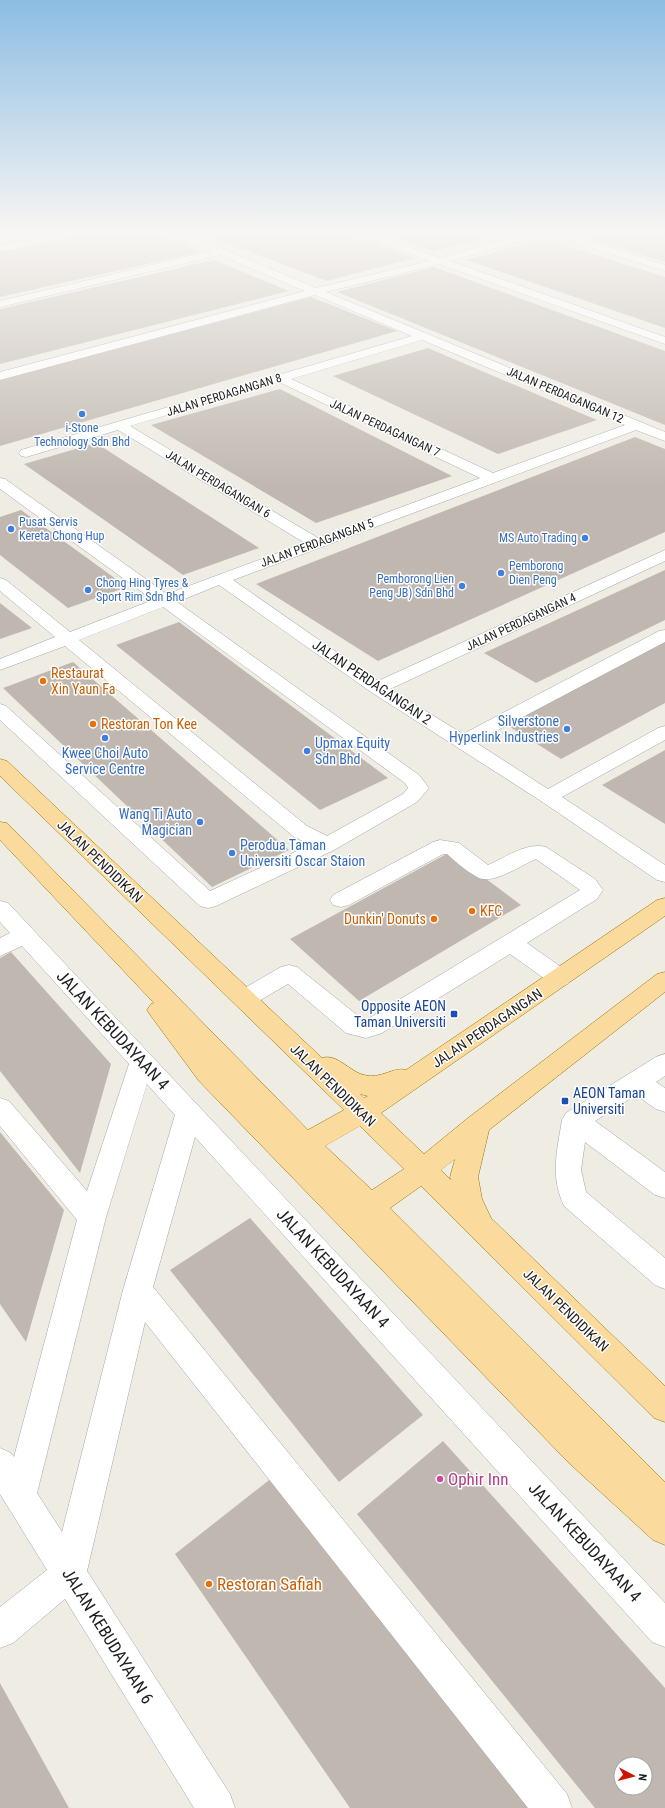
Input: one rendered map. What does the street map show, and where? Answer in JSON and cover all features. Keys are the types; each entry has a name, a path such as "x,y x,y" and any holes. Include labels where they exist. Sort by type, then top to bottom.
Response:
{"main road":[{"name":"JALAN PENDIDIKAN","path":"0,765 423,1170 665,1407"},
{"path":"0,828 305,1144 370,1206 665,1506"},
{"name":"JALAN PERDAGANGAN","path":"305,1144 362,1113 665,905"},
{"path":"96,928 208,1074 580,1452 665,1528"},
{"path":"370,1206 423,1170 477,1125 665,980"},
{"path":"284,1038 351,1082 371,1087 390,1084 439,1060"},
{"path":"477,1125 464,1176 468,1199 480,1226"}],"street":[{"path":"0,376 221,317"},
{"name":"JALAN PERDAGANGAN 12","path":"378,317 665,437"},
{"path":"599,317 665,341"},
{"name":"JALAN PERDAGANGAN 8","path":"26,453 423,336"},
{"name":"JALAN PERDAGANGAN 7","path":"279,378 491,478"},
{"name":"JALAN PERDAGANGAN 5","path":"0,666 316,543 636,425"},
{"name":"JALAN PERDAGANGAN 6","path":"120,426 316,543"},
{"path":"0,710 208,901 327,846 410,798 419,788 412,779 2,486"},
{"name":"JALAN PERDAGANGAN 4","path":"377,688 665,555"},
{"name":"JALAN PERDAGANGAN 2","path":"221,579 377,688 548,797 665,875"},
{"path":"0,583 300,831 327,846"},
{"path":"462,742 665,635"},
{"path":"548,797 665,732"},
{"path":"244,999 289,973 355,1027 366,1029 373,1027 511,943 589,894 592,890 587,884 539,852 529,854 491,872 485,872 452,848 440,847 341,900"},
{"name":"JALAN KEBUDAYAAN 4","path":"0,908 665,1629"},
{"path":"0,948 26,935"},
{"path":"511,943 560,978"},
{"path":"20,1497 92,1217 142,1062"},
{"path":"575,1120 665,1064"},
{"path":"637,1082 665,1102"},
{"path":"0,1108 92,1217"},
{"path":"0,1630 69,1574 138,1290 189,1113"},
{"path":"575,1120 665,1187"},
{"path":"575,1120 568,1170 574,1198 665,1276"},
{"path":"138,1290 553,1808"},
{"name":"JALAN KEBUDAYAAN 6","path":"0,1464 216,1808"}],"building":[{"path":"0,317 185,317 0,364"},
{"path":"235,317 363,317 397,331 0,446 0,380"},
{"path":"400,317 573,317 665,351 665,425"},
{"path":"634,317 665,317 665,328"},
{"path":"428,348 597,420 498,454 333,376"},
{"path":"280,389 452,476 316,523 151,425"},
{"path":"635,437 665,449 665,532 378,661 256,584"},
{"path":"96,443 259,548 183,575 24,464"},
{"path":"21,510 127,587 68,608 0,555 0,517"},
{"path":"665,570 665,620 536,683 484,653"},
{"path":"0,603 32,628 0,639"},
{"path":"179,622 388,778 320,810 116,645"},
{"path":"665,640 665,703 561,759 502,722"},
{"path":"73,662 289,850 212,887 3,688"},
{"path":"665,750 665,824 602,785"},
{"path":"450,852 521,905 359,1001 290,939"},
{"path":"11,952 111,1064 80,1173 0,1071 0,958"},
{"path":"0,1132 64,1210 26,1342 0,1304"},
{"path":"250,1218 423,1415 339,1482 170,1270"},
{"path":"443,1441 665,1688 665,1808 595,1808 357,1514"},
{"path":"273,1477 529,1808 350,1808 175,1554"},
{"path":"0,1683 69,1808 0,1808"}],"place":[{"name":"i-Stone Technology Sdn Bhd","path":"82,414"},
{"name":"Pusat Servis Kereta Chong Hup","path":"11,529"},
{"name":"MS Auto Trading","path":"585,538"},
{"name":"Pemborong Dien Peng","path":"501,573"},
{"name":"Pemborong Lien Peng JB) Sdn Bhd","path":"462,586"},
{"name":"Chong Hing Tyres & Sport Rim Sdn Bhd","path":"88,590"},
{"name":"Restaurat Xin Yaun Fa","path":"43,681"},
{"name":"Restoran Ton Kee","path":"93,724"},
{"name":"Silverstone Hyperlink Industries","path":"567,729"},
{"name":"Kwee Choi Auto Service Centre","path":"105,738"},
{"name":"Upmax Equity Sdn Bhd","path":"307,751"},
{"name":"Wang Ti Auto Magician","path":"200,822"},
{"name":"Perodua Taman Universiti Oscar Staion","path":"232,853"},
{"name":"KFC","path":"472,911"},
{"name":"Dunkin' Donuts","path":"434,919"},
{"name":"Opposite AEON Taman Universiti","path":"454,1014"},
{"name":"AEON Taman Universiti","path":"565,1101"},
{"name":"Ophir Inn","path":"440,1479"},
{"name":"Restoran Safiah","path":"209,1584"}]}
